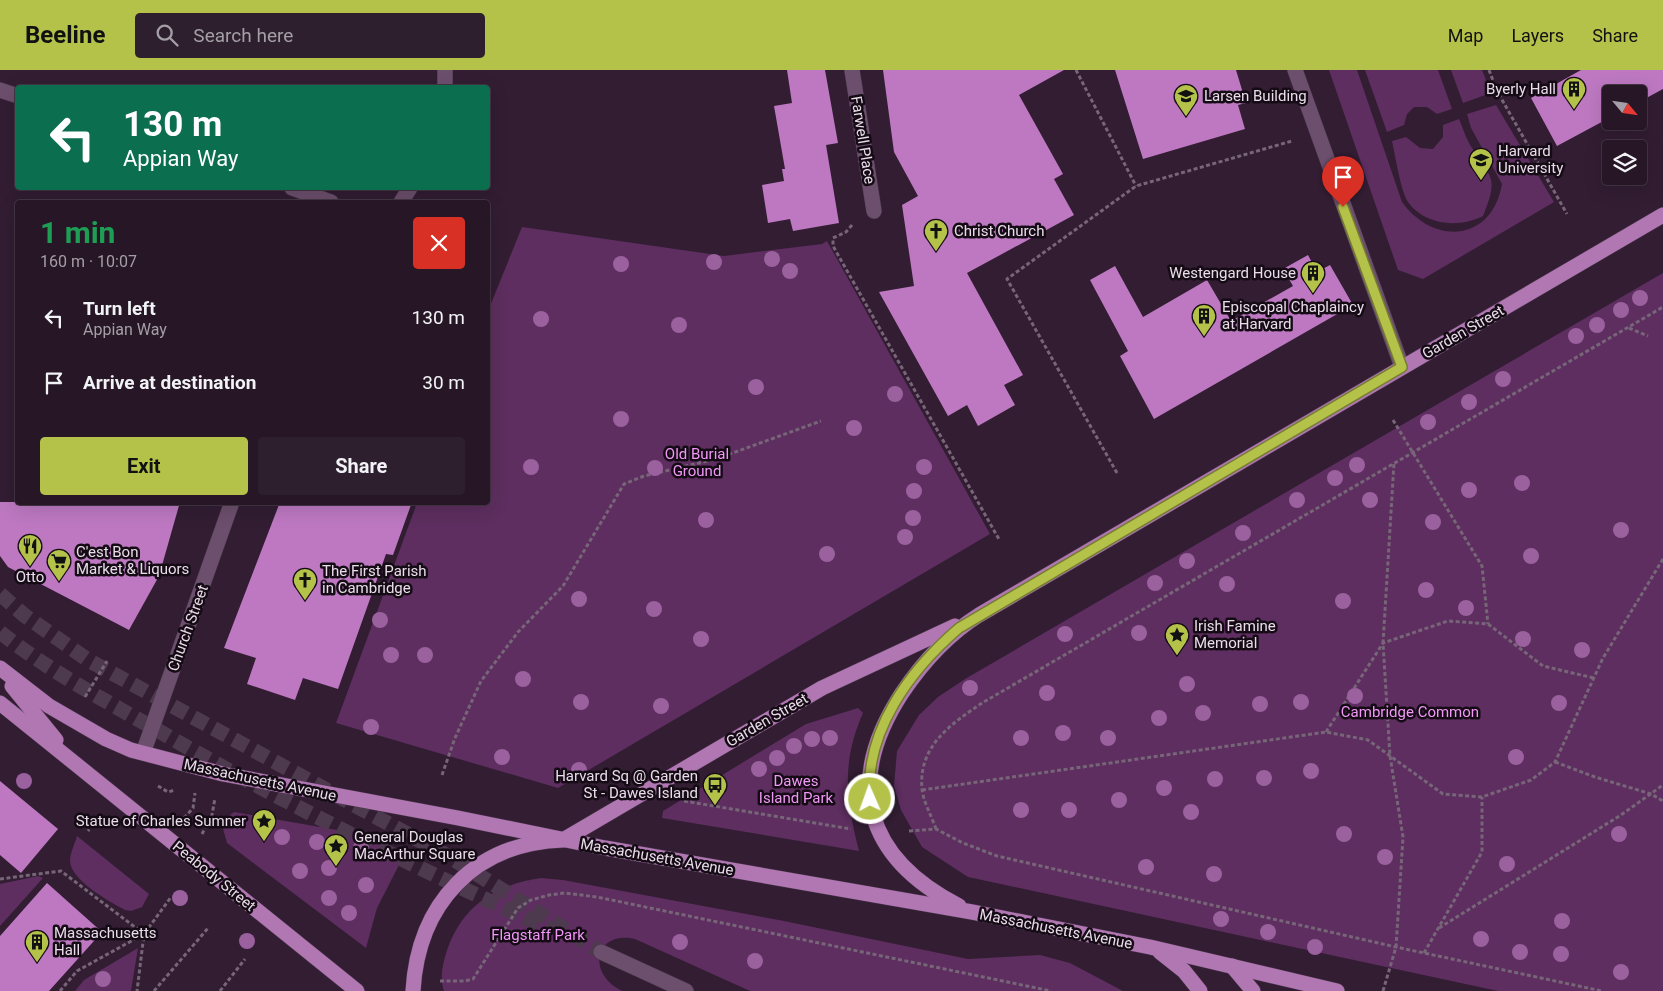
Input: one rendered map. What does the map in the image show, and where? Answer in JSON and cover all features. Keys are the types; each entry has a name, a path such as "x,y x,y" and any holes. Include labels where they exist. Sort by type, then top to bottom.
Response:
{"main road":[{"name":"Garden Street","path":"972,912 930,888 892,854 874,817 870,799 870,765 879,735 908,684 940,645 959,628 979,615 1663,215"},
{"name":"Garden Street","path":"563,840 822,688 887,656 979,615"},
{"name":"Massachusetts Avenue","path":"0,669 60,713 106,739 143,753 223,774 458,818 563,840 972,912 1150,947 1332,990"},
{"path":"0,669 72,761"},
{"path":"0,703 72,761"},
{"name":"Peabody Street","path":"72,761 356,991"},
{"path":"413,991 416,962 425,931 439,905 452,888 477,866 506,851 534,843 563,840"},
{"path":"1150,947 1176,963 1200,991"},
{"path":"1232,966 1253,991"}],"street":[{"path":"445,70 445,85"},
{"name":"Farwell Place","path":"852,70 874,211"},
{"path":"1295,70 1402,367"},
{"path":"0,90 15,95"},
{"path":"298,190 325,200"},
{"name":"Church Street","path":"143,753 231,505"},
{"path":"601,952 686,991"},
{"path":"1305,991 1332,990"}],"path":[{"path":"1076,70 1136,186"},
{"path":"1489,70 1497,91 1567,214"},
{"path":"1117,473 1008,279 1136,186 1299,139 1316,132"},
{"path":"856,219 846,232 833,238 833,246 1000,541"},
{"path":"936,829 922,790 925,762 930,747 948,727 974,709 1663,307"},
{"path":"1629,328 1648,336"},
{"path":"1393,420 1482,566 1488,624"},
{"path":"442,775 455,738 481,681 518,632 563,586 624,484 644,476 716,459 821,422"},
{"path":"1384,991 1396,947 1404,836 1390,756 1383,643 1394,463"},
{"path":"922,790 1326,732 1368,740 1443,794 1482,797 1531,780 1555,762 1594,678 1663,558"},
{"path":"1326,732 1383,643 1448,621 1488,624 1543,666 1594,678"},
{"path":"84,698 107,661"},
{"path":"1555,762 1595,777 1651,794 1663,801"},
{"path":"1439,928 1621,815 1663,785"},
{"path":"180,824 193,808 196,787"},
{"path":"199,839 212,815 216,792"},
{"path":"1424,953 1482,852 1482,797"},
{"path":"680,801 854,830"},
{"path":"87,816 95,822 88,831"},
{"path":"911,830 936,829 962,843 997,856 1396,947 1602,991"},
{"path":"0,879 61,871 144,934"},
{"path":"448,980 465,981 473,979 518,908 531,900 565,893 597,897 1052,991"},
{"path":"60,991 77,971 144,934 171,897"},
{"path":"154,991 209,927"},
{"path":"137,991 144,934"},
{"path":"220,991 245,958"}],"green space":[{"path":"1329,70 1357,70 1402,202 1415,216 1430,226 1445,231 1460,231 1474,227 1487,217 1496,203 1502,184 1471,128 1467,114 1496,105 1554,202 1423,279 1398,270"},
{"path":"1365,70 1438,70 1452,109 1437,114 1427,107 1414,107 1407,114 1404,125 1387,132"},
{"path":"1451,70 1482,70 1491,93 1463,103"},
{"path":"1459,119 1470,145 1489,173 1492,186 1491,194 1483,216 1464,222 1443,223 1424,216 1408,202 1401,182 1392,141 1406,137 1420,148 1433,149 1443,137 1443,125"},
{"name":"Old Burial Ground","path":"522,227 724,256 822,244 827,241 990,534 558,788 336,723 416,505 490,505 490,306"},
{"name":"Cambridge Common","path":"1663,273 1663,991 1498,991 968,877 922,847 901,810 894,786 897,751 919,715 938,697 965,679"},
{"name":"Dawes Island Park","path":"858,708 863,713 851,748 848,782 851,815 859,851 662,818 663,811 806,724"},
{"path":"234,812 377,837 400,863 377,908 366,948 227,843 222,825 228,816"},
{"path":"77,836 149,894 142,907 131,911 125,910 83,882 71,867 70,859"},
{"path":"38,876 43,878 0,926 0,884"},
{"name":"Flagstaff Park","path":"541,878 563,880 784,921 968,959 1040,955 1070,963 1123,991 750,991 635,939 622,938 611,941 604,947 600,955 600,964 603,974 610,983 622,991 444,991 442,974 445,957 459,925 469,912 493,893 524,881"},
{"path":"138,948 131,991 75,991 84,980"}],"building":[{"path":"787,70 825,70 838,143 826,145 839,223 793,231 790,219 768,223 762,185 784,181 782,169 785,169 774,106 792,103"},
{"name":"Christ Church","path":"883,70 1064,70 1019,95 1063,174 1054,179 1074,215 967,273 1023,375 1004,385 1015,405 978,426 967,405 948,416 879,292 914,286 902,205 918,196 894,152"},
{"name":"Larsen Building","path":"1115,70 1236,70 1246,103 1238,105 1245,129 1143,159"},
{"name":"Byerly Hall","path":"1581,70 1663,70 1663,89 1648,97 1648,85 1602,85 1602,122 1557,146 1531,98"},
{"path":"1308,255 1317,272 1330,265 1353,305 1154,419 1120,356 1128,351 1090,280 1115,266 1143,317 1207,280 1231,321 1293,286 1283,269"},
{"path":"0,502 15,502 15,505 179,505 159,576 129,630 8,567 0,556"},
{"name":"The First Parish in Cambridge","path":"279,505 411,505 393,555 386,554 338,689 303,678 295,700 247,684 256,658 224,648"},
{"path":"0,781 58,829 21,873 0,855"},
{"name":"Massachusetts Hall","path":"47,883 102,932 49,991 0,991 0,936"}],"tunnel":[{"path":"0,594 24,615 88,660 448,856 601,952"},
{"path":"0,632 19,647 80,686 211,761 403,860 550,929"}],"place":[{"name":"Byerly Hall","path":"1574,110"},
{"name":"Larsen Building","path":"1186,117"},
{"name":"Harvard University","path":"1481,181"},
{"name":"Christ Church","path":"936,252"},
{"name":"Westengard House","path":"1313,294"},
{"name":"Episcopal Chaplaincy at Harvard","path":"1204,337"},
{"name":"Otto","path":"30,567"},
{"name":"C'est Bon Market & Liquors","path":"59,582"},
{"name":"The First Parish in Cambridge","path":"305,601"},
{"name":"Irish Famine Memorial","path":"1177,656"},
{"name":"Harvard Sq @ Garden St - Dawes Island","path":"715,806"},
{"name":"Statue of Charles Sumner","path":"264,842"},
{"name":"General Douglas MacArthur Square","path":"336,867"},
{"name":"Massachusetts Hall","path":"37,963"}],"route":[{"path":"870,799 870,765 875,745 884,724 908,684 923,664 959,628 1402,367 1343,207"}]}
